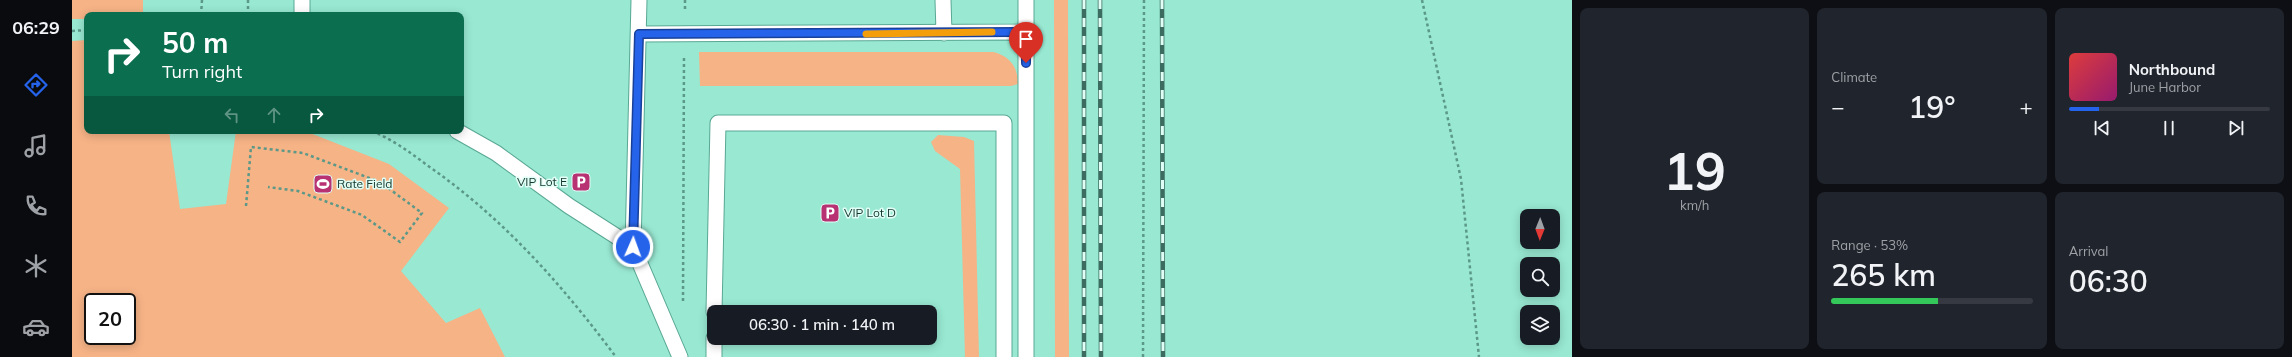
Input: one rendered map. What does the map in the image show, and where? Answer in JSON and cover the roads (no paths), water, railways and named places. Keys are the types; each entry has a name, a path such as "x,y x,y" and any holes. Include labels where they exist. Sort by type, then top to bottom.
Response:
{"lane":[{"path":"302,0 302,12"},
{"path":"639,0 633,247 680,357"},
{"path":"943,0 944,33"},
{"path":"1026,0 1026,357"},
{"path":"639,34 1026,32"},
{"path":"714,305 718,123 1004,123 1004,357"},
{"path":"462,134 496,153 569,206 633,247"},
{"path":"714,345 714,357"}],"railway":[{"path":"1084,0 1084,357"},
{"path":"1100,0 1101,357"},
{"path":"1162,0 1163,357"}],"place":[{"name":"VIP Lot E","path":"581,182"},
{"name":"Rate Field","path":"323,184"},
{"name":"VIP Lot D","path":"830,213"}]}
